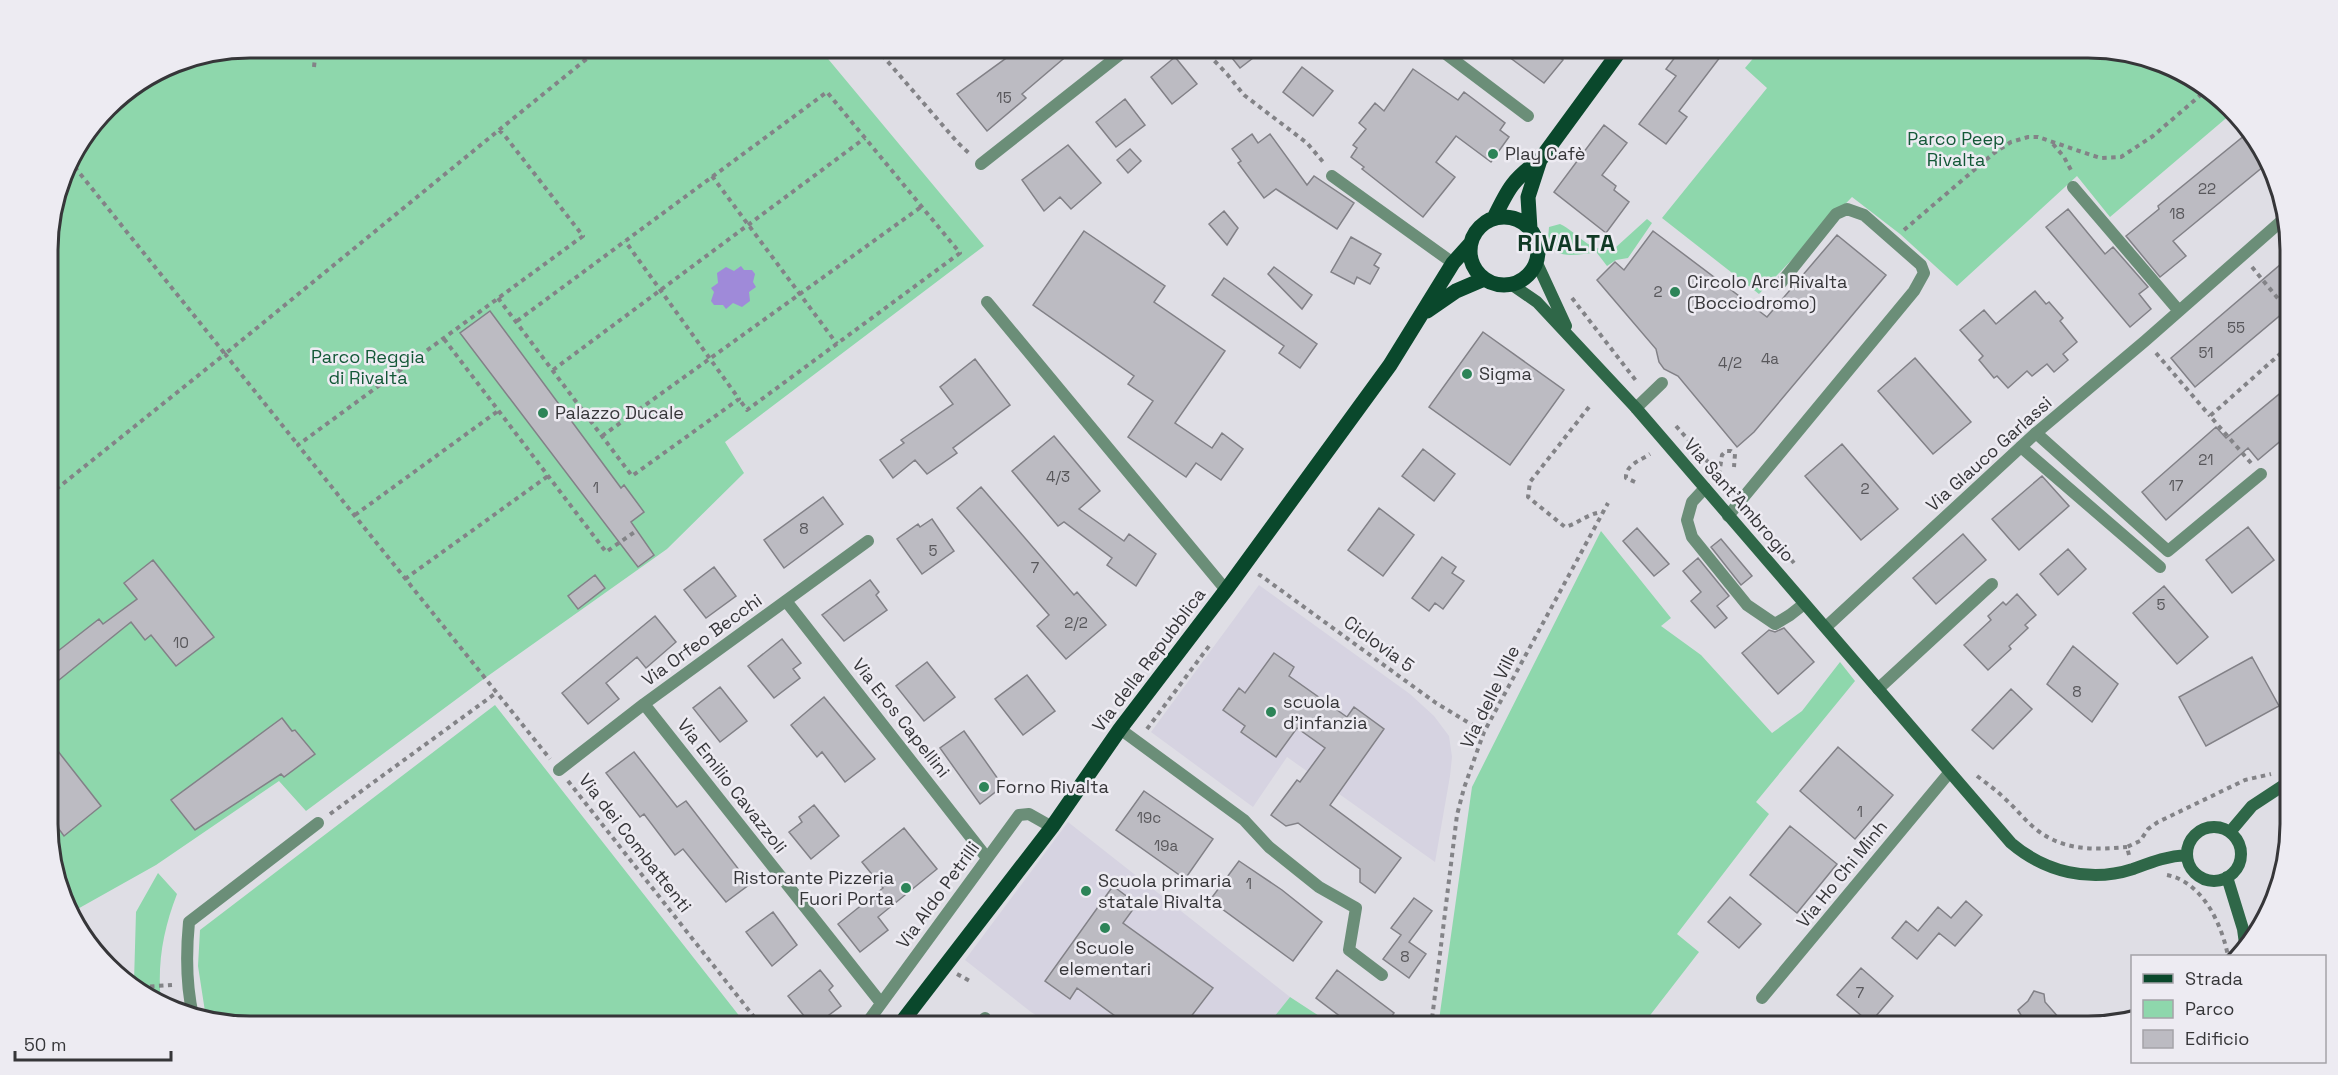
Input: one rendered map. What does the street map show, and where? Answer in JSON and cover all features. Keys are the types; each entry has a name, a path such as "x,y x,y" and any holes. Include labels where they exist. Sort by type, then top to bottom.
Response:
{"main road":[{"name":"Via della Repubblica","path":"906,1016 1052,827 1120,729 1226,590 1390,365 1424,313 1453,262 1471,243 1479,228 1494,218 1505,195 1518,176 1540,160 1614,59"},
{"name":"Via della Repubblica","path":"1536,261 1537,244 1530,229 1528,197 1540,160"},
{"path":"1494,218 1514,218 1530,229"},
{"path":"1471,243 1472,263 1484,279 1493,283 1512,284 1522,279 1531,272 1536,261"},
{"name":"Via Sant'Ambrogio","path":"1536,261 1570,335"},
{"name":"Via della Repubblica","path":"1424,313 1456,291 1484,279"},
{"name":"Via Sant'Ambrogio","path":"1512,284 1538,302 1636,408 1826,627 2000,833 2034,860 2061,871 2087,876 2133,868 2161,858 2187,855"},
{"path":"2230,832 2252,806 2280,788"},
{"path":"2211,827 2230,832 2236,839 2241,856 2234,872 2227,877 2210,880 2201,877 2189,864 2187,855 2188,845 2193,836 2211,827"},
{"path":"2227,877 2244,936"}],"street":[{"path":"981,164 1114,59"},
{"path":"1453,59 1528,116"},
{"path":"1332,176 1453,262"},
{"path":"2073,187 2180,311"},
{"path":"1728,516 1914,291 1924,273 1921,265 1864,215 1847,209 1836,214 1780,284"},
{"name":"Via Glauco Garlassi","path":"1826,627 2036,433 2278,224"},
{"path":"987,302 1226,590"},
{"path":"1636,408 1662,383"},
{"path":"2036,433 2168,551 2260,474"},
{"path":"2021,447 2160,567"},
{"path":"1705,488 1692,502 1687,520 1692,537 1747,605 1775,624 1804,604"},
{"name":"Via Orfeo Becchi","path":"559,770 644,704 868,541"},
{"path":"1878,690 1992,584"},
{"name":"Via Eros Capellini","path":"786,601 987,858"},
{"name":"Via Emilio Cavazzoli","path":"644,704 881,1003"},
{"path":"1120,729 1244,820 1269,847 1319,887 1356,908 1349,950 1382,975"},
{"name":"Via Ho Chi Minh","path":"1762,998 1949,772"},
{"name":"Via Aldo Petrilli","path":"872,1016 1019,815 1029,814 1052,827"},
{"path":"192,1007 188,984 189,922 318,824"}],"path":[{"path":"314,67 315,59"},
{"path":"59,487 586,59"},
{"path":"885,59 958,143 981,164"},
{"path":"1213,59 1244,95 1307,143 1332,176"},
{"path":"517,321 712,176 827,92 960,253 747,410 625,241"},
{"path":"1900,234 1994,153 2010,142 2038,137 2101,158 2121,156 2153,136 2201,95"},
{"path":"298,445 583,236 499,130"},
{"path":"553,370 865,138"},
{"path":"2051,141 2070,167 2073,187"},
{"name":"Via dei Combattenti","path":"76,169 559,770 753,1016"},
{"path":"712,176 837,344"},
{"path":"602,435 921,207"},
{"path":"2263,281 2280,301"},
{"path":"498,298 632,476 739,399"},
{"path":"443,338 606,552 636,531"},
{"path":"2145,341 2260,474"},
{"path":"2210,416 2280,354"},
{"path":"1589,407 1530,482 1528,497 1565,527 1578,524 1589,514 1603,512"},
{"path":"354,515 498,411"},
{"path":"1719,475 1722,455 1726,451 1735,454 1734,467"},
{"path":"1635,482 1626,478 1628,468 1650,454"},
{"path":"405,579 548,476"},
{"path":"1742,500 1801,572"},
{"name":"Via delle Ville","path":"1432,1016 1457,815 1464,788 1484,732 1608,503"},
{"name":"Ciclovia 5","path":"1260,575 1436,703 1484,732"},
{"path":"318,824 497,693"},
{"path":"1971,769 2047,837 2070,846 2090,850 2127,847 2140,841 2151,826 2229,787 2258,776 2278,772"},
{"path":"2127,847 2133,868"},
{"path":"2166,875 2176,877 2204,900 2218,922 2227,955"},
{"path":"147,987 188,984"}],"shaded area":[{"path":"741,266 744,270 752,270 755,274 753,282 756,287 749,292 750,301 742,307 733,303 726,309 723,305 714,305 711,301 714,292 711,288 718,283 717,273 726,267 734,271"},
{"path":"1259,585 1410,694 1434,716 1449,736 1452,757 1450,776 1435,862 1287,757 1253,807 1151,732"},
{"name":"Scuola primaria statale Rivalta","path":"1068,822 1290,997 1275,1016 1037,1016 965,960"}],"green space":[{"name":"Parco Reggia di Rivalta","path":"828,59 984,246 725,442 744,473 667,549 485,678 306,811 279,781 156,865 78,909 65,874 60,850 59,238 69,189 78,165 98,133 124,106 154,84 177,73 225,60"},
{"name":"Parco Peep Rivalta","path":"1753,59 2100,59 2125,62 2161,73 2205,98 2226,118 2110,217 2077,176 1957,286 1900,234 1852,197 1759,294 1662,218 1767,88 1745,68"},
{"path":"1647,219 1652,223 1628,258 1616,260 1607,266 1597,253 1571,255 1556,252 1548,239 1549,227 1560,224 1592,246 1615,248"},
{"path":"1601,531 1671,618 1661,626 1701,655 1772,733 1802,711 1840,662 1855,681 1756,802 1769,814 1677,934 1699,952 1650,1016 1440,1016 1472,787"},
{"path":"495,705 739,1016 225,1015 205,1011 198,966 200,930"},
{"path":"158,873 177,894 162,947 161,994 134,978 136,912"},
{"path":"1290,997 1319,1016 1275,1016"}],"building":[{"path":"1005,59 1063,59 1022,94 1026,98 987,131 957,94"},
{"path":"1173,59 1177,59 1197,84 1172,104 1151,77"},
{"path":"1233,59 1252,59 1240,68"},
{"path":"1512,59 1563,60 1544,83"},
{"path":"1674,59 1719,59 1679,111 1687,117 1666,144 1639,124 1676,76 1666,69"},
{"path":"1302,67 1333,91 1313,116 1283,92"},
{"path":"1413,69 1458,100 1464,92 1505,123 1500,130 1509,137 1491,162 1456,136 1436,162 1455,177 1423,217 1362,169 1364,167 1351,157 1357,148 1353,145 1366,129 1359,123 1375,103 1384,111"},
{"path":"1125,99 1145,125 1116,147 1096,122"},
{"path":"1604,125 1627,143 1602,175 1616,186 1614,190 1629,202 1606,233 1554,192"},
{"path":"1252,134 1258,143 1270,134 1307,185 1314,176 1354,203 1337,229 1276,189 1264,198 1238,163 1241,161 1232,149"},
{"path":"2243,137 2261,169 2173,241 2186,256 2160,277 2126,236 2159,209 2158,206"},
{"path":"1068,145 1101,183 1071,209 1060,197 1044,211 1022,180"},
{"path":"1130,149 1141,161 1128,173 1117,160"},
{"path":"2068,209 2105,254 2113,247 2148,287 2139,294 2151,309 2130,327 2046,227"},
{"path":"1224,211 1238,228 1227,245 1209,224"},
{"path":"1084,231 1165,286 1154,302 1225,351 1175,423 1212,448 1222,433 1243,449 1221,480 1196,463 1186,477 1128,437 1153,401 1128,384 1134,376 1033,305"},
{"path":"1653,231 1767,317 1837,235 1886,275 1754,432 1737,447 1678,376 1664,369 1659,362 1656,349 1597,280 1615,262 1624,270"},
{"path":"1351,237 1381,254 1374,265 1379,268 1370,284 1357,277 1354,284 1331,272"},
{"path":"2280,265 2280,316 2195,387 2171,358"},
{"path":"1274,267 1312,295 1302,309 1268,274"},
{"path":"1224,278 1317,344 1300,368 1279,353 1284,346 1212,295"},
{"path":"2035,291 2063,318 2060,321 2077,342 2063,354 2068,360 2054,372 2047,364 2032,376 2027,371 2008,388 1997,376 1994,378 1979,360 1983,356 1960,330 1984,310 1996,324"},
{"name":"Palazzo Ducale","path":"490,311 621,488 624,485 644,512 631,522 654,555 638,567 460,333"},
{"path":"1483,332 1564,390 1510,465 1429,407"},
{"path":"1915,358 1971,422 1933,454 1878,391"},
{"path":"975,359 1010,405 953,448 957,453 927,474 915,460 893,478 880,460 904,443 901,440 953,404 940,387"},
{"path":"2280,393 2280,442 2258,460 2248,448 2166,520 2142,492 2216,427 2226,438"},
{"path":"1054,436 1100,491 1079,509 1124,541 1129,534 1156,554 1136,586 1107,565 1112,558 1064,522 1058,526 1012,471"},
{"path":"1842,444 1898,509 1861,540 1805,476"},
{"path":"1423,449 1455,474 1434,501 1402,476"},
{"path":"2042,476 2069,506 2019,550 1992,519"},
{"path":"981,487 1074,595 1077,592 1106,625 1066,659 1037,626 1049,615 957,508"},
{"path":"823,497 843,524 784,568 764,540"},
{"path":"1379,508 1414,535 1383,576 1348,550"},
{"path":"932,519 954,551 922,574 897,539 918,524 920,527"},
{"path":"2248,527 2274,560 2232,593 2206,560"},
{"path":"1637,528 1669,564 1654,576 1623,541"},
{"path":"1963,534 1986,560 1936,604 1913,578"},
{"path":"1721,539 1752,576 1741,585 1711,547"},
{"path":"2068,549 2086,569 2058,595 2040,574"},
{"path":"1442,557 1456,567 1452,573 1464,581 1443,609 1435,603 1429,611 1412,598"},
{"path":"1698,558 1729,596 1717,606 1727,618 1715,628 1691,601 1701,592 1683,571"},
{"path":"153,560 214,637 176,666 151,635 145,640 131,622 59,680 59,650 99,619 103,624 137,599 124,583"},
{"path":"714,567 736,596 706,618 684,590"},
{"path":"595,575 605,588 578,609 568,596"},
{"path":"870,580 879,592 876,595 887,610 844,641 822,615"},
{"path":"2164,586 2208,637 2177,664 2133,613"},
{"path":"2017,594 2036,615 2025,625 2028,628 2009,646 2011,649 1988,670 1964,645 1991,620 1988,616 2003,602 2006,605"},
{"path":"655,616 676,642 646,668 637,657 606,683 619,699 588,724 562,693"},
{"path":"1784,628 1814,662 1778,694 1742,653 1769,630 1775,632"},
{"path":"782,639 801,663 793,669 800,678 774,698 748,666"},
{"path":"2073,646 2118,684 2092,722 2047,684"},
{"path":"1274,653 1294,667 1289,676 1347,717 1354,707 1384,729 1330,805 1401,858 1375,893 1360,882 1360,869 1298,823 1286,826 1271,815 1297,780 1300,782 1325,748 1297,728 1276,757 1241,732 1245,726 1223,710 1239,688 1245,693"},
{"path":"2252,657 2279,706 2206,746 2179,697"},
{"path":"927,662 955,697 924,721 896,686"},
{"path":"1027,675 1055,711 1023,735 995,699"},
{"path":"720,687 747,721 720,742 693,708"},
{"path":"2011,689 2032,709 1993,749 1972,730"},
{"path":"824,697 875,759 845,782 822,752 817,757 791,725"},
{"path":"282,718 315,754 284,777 281,774 195,830 171,800"},
{"path":"964,731 1003,786 980,804 940,748"},
{"path":"1838,747 1893,795 1855,839 1800,791"},
{"path":"59,752 101,806 64,836 59,829"},
{"path":"634,752 677,807 686,801 750,884 726,902 683,849 675,855 644,814 640,817 606,773"},
{"path":"1144,791 1213,839 1185,879 1116,830"},
{"path":"814,805 839,836 811,859 789,832 802,822 799,817"},
{"path":"1790,826 1837,864 1797,913 1750,875"},
{"path":"904,828 937,869 878,917 888,930 860,952 838,924 883,888 862,862"},
{"path":"1239,861 1282,890 1322,922 1293,961 1210,900"},
{"path":"1113,886 1137,904 1123,923 1213,988 1191,1016 1115,1016 1077,988 1070,999 1045,981"},
{"path":"1730,897 1761,924 1739,948 1708,922"},
{"path":"1414,898 1432,911 1409,942 1426,954 1409,978 1383,959 1401,935 1391,928"},
{"path":"1966,901 1982,915 1955,946 1939,933 1917,959 1892,938 1906,921 1918,931 1938,907 1951,918"},
{"path":"773,912 797,945 772,966 746,932"},
{"path":"1861,968 1893,996 1876,1016 1862,1016 1837,995"},
{"path":"820,970 833,986 829,990 841,1006 828,1016 804,1016 788,996"},
{"path":"1337,970 1394,1013 1392,1016 1340,1016 1316,998"},
{"path":"2034,991 2044,994 2045,1002 2057,1016 2020,1016 2018,1010 2028,1001"}],"place":[{"name":"Play Cafè","path":"1493,154"},
{"name":"Circolo Arci Rivalta (Bocciodromo)","path":"1675,292"},
{"name":"Sigma","path":"1467,374"},
{"name":"Palazzo Ducale","path":"543,413"},
{"name":"scuola d'infanzia","path":"1271,712"},
{"name":"Forno Rivalta","path":"984,787"},
{"name":"Ristorante Pizzeria Fuori Porta","path":"906,888"},
{"name":"Scuola primaria statale Rivalta","path":"1086,891"},
{"name":"Scuole elementari","path":"1105,928"}],"district":[{"name":"RIVALTA","path":"1567,243"}]}
